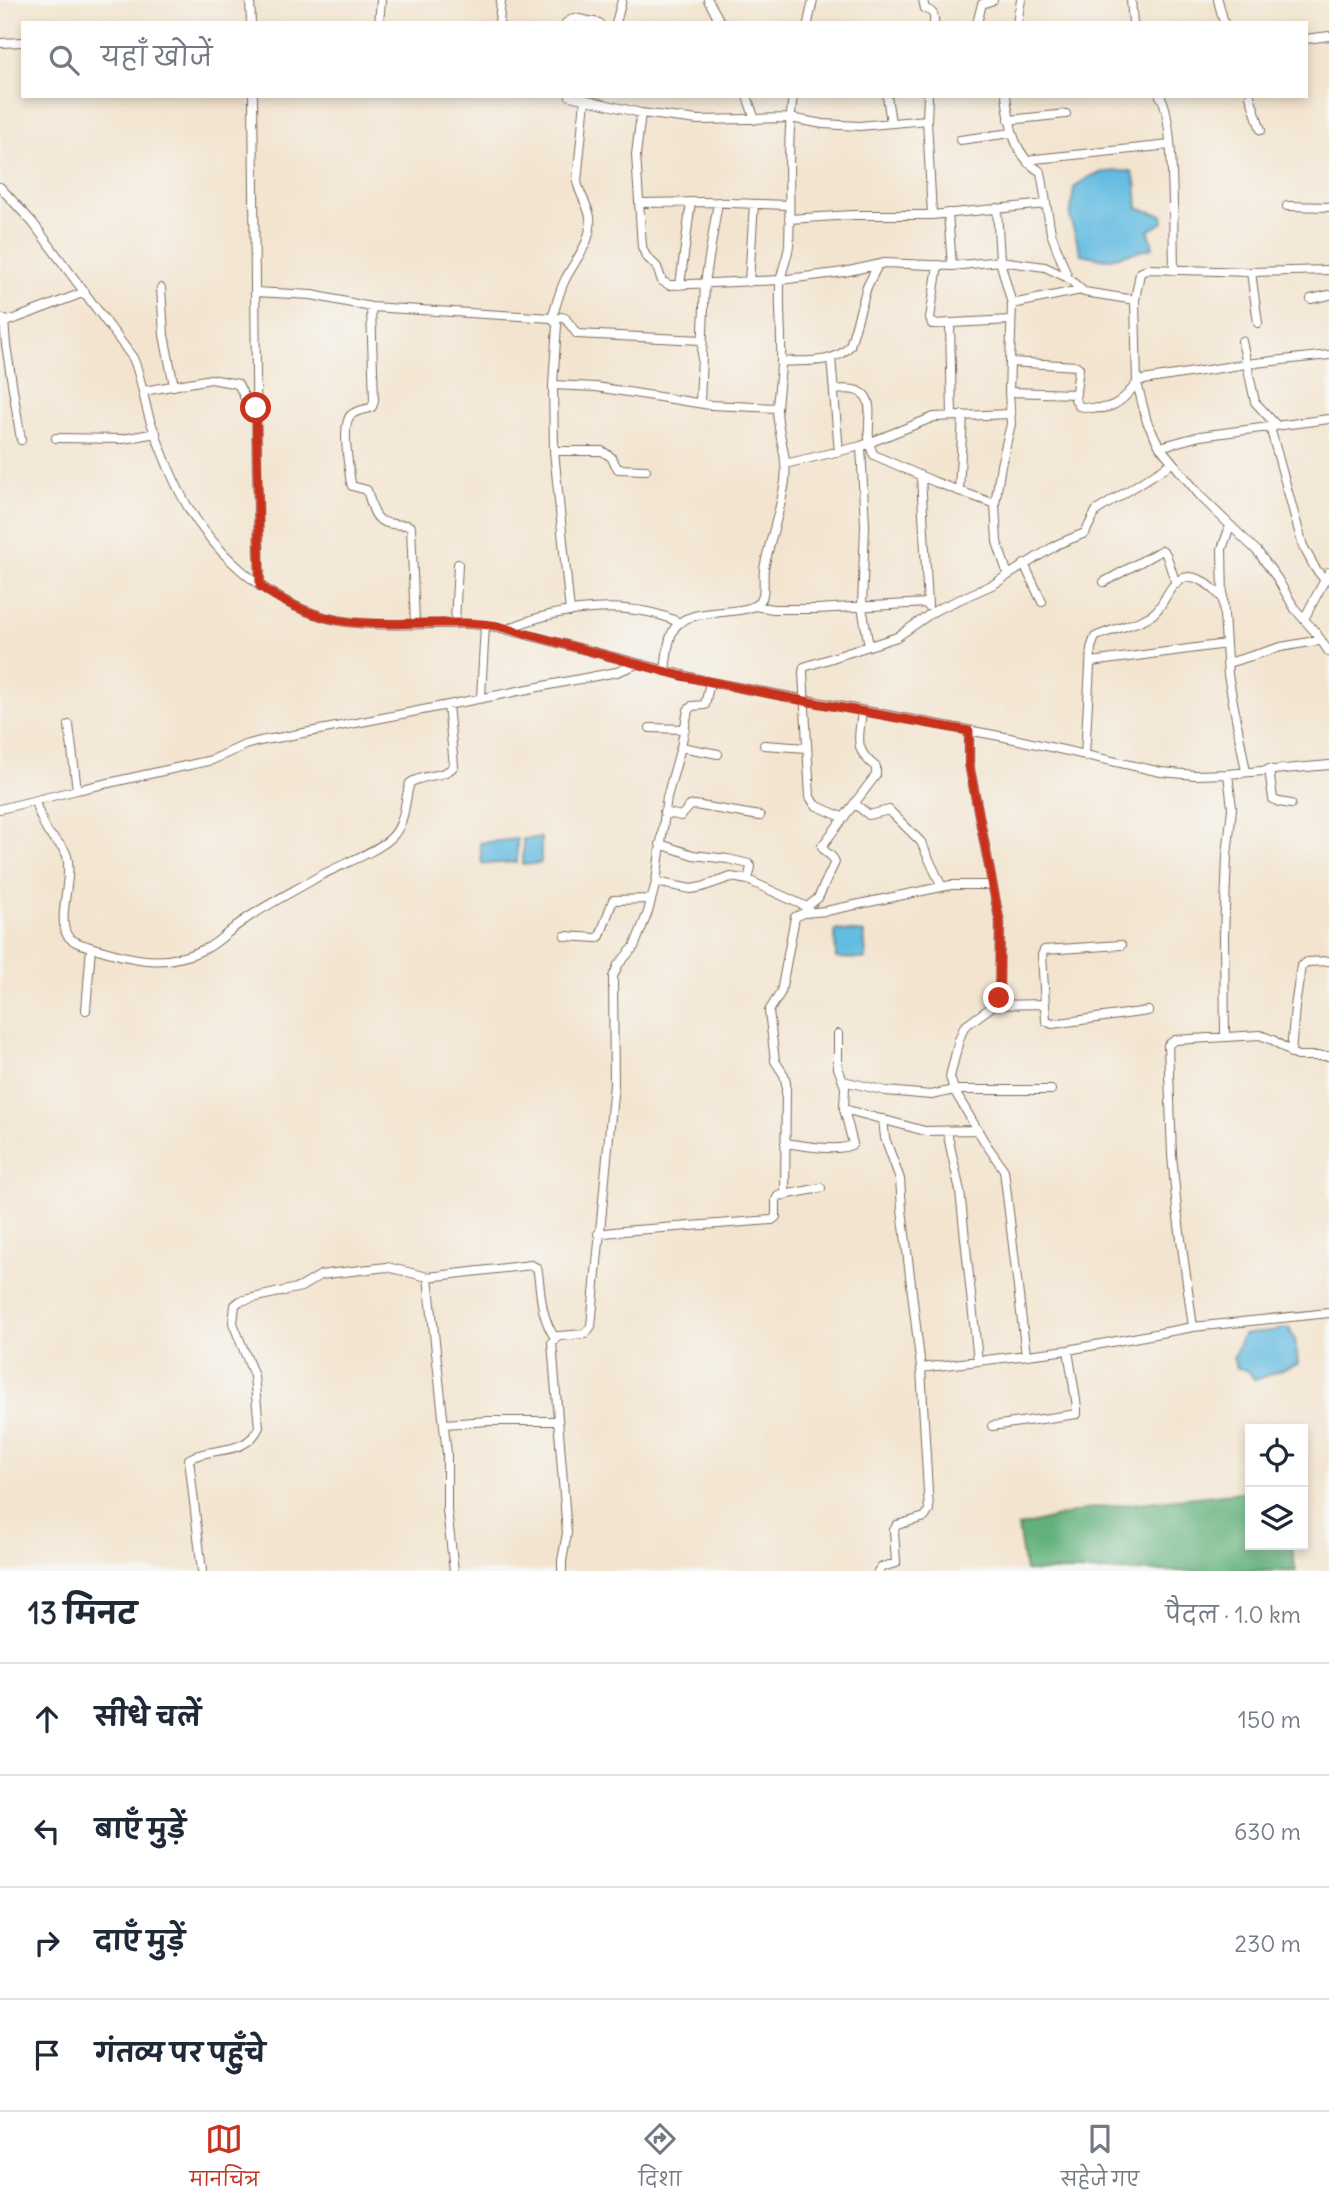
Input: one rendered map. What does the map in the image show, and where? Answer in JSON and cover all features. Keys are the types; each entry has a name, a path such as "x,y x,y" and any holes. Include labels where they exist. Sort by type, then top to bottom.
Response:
{"street":[{"path":"250,0 251,21"},
{"path":"379,21 381,0"},
{"path":"499,21 501,0"},
{"path":"617,21 622,0"},
{"path":"708,0 720,21"},
{"path":"808,21 813,0"},
{"path":"923,0 925,9 934,16 933,21"},
{"path":"978,21 982,4 993,0"},
{"path":"1017,21 1021,0"},
{"path":"1131,0 1133,21"},
{"path":"1219,0 1224,21"},
{"path":"569,21 574,18 589,21"},
{"path":"1308,39 1329,36"},
{"path":"0,43 21,43"},
{"path":"253,98 260,586"},
{"path":"578,98 641,113 698,120 790,118 823,124 859,126 927,120"},
{"path":"748,98 755,120"},
{"path":"665,671 670,639 680,623 702,614 746,609 760,602 763,596 764,567 780,507 786,456 777,408 781,362 780,280 789,247 790,118 793,98"},
{"path":"887,98 891,124"},
{"path":"928,98 932,215"},
{"path":"1006,98 1013,141 1028,163 1041,172 1051,233 1068,278"},
{"path":"1161,98 1166,106 1173,162 1174,270"},
{"path":"1251,98 1261,130"},
{"path":"570,612 554,451 554,319 565,281 580,257 590,223 590,214 577,181 585,100"},
{"path":"641,113 636,155 644,253 657,267 664,284 780,280 844,272 885,263 952,266 1000,261 1045,267 1068,278 1088,293 1135,300"},
{"path":"1009,120 1066,114"},
{"path":"960,140 1011,133"},
{"path":"1028,163 1035,159 1170,145"},
{"path":"0,187 33,223 133,358 140,375 149,418 175,482 190,510 247,578 272,594 324,617 349,622 455,623 508,629 710,682 969,731 1161,772 1228,774 1329,765"},
{"path":"680,285 691,202"},
{"path":"699,403 705,283 718,202"},
{"path":"639,203 788,205"},
{"path":"749,282 754,204"},
{"path":"789,219 852,215 932,215 1046,204"},
{"path":"1287,206 1329,207"},
{"path":"998,208 1000,261 1012,304 1009,392 1011,414 995,504 997,542 1008,575"},
{"path":"948,214 952,266"},
{"path":"781,362 840,356 850,346 867,287 878,265"},
{"path":"938,265 930,317 932,324 1011,320"},
{"path":"1329,270 1143,270 1140,273 1135,300 1137,382 1147,422 1160,447 1202,498 1258,552 1329,652"},
{"path":"1251,272 1258,323"},
{"path":"161,288 163,335 174,386"},
{"path":"1012,304 1081,290"},
{"path":"21,440 2,319 17,318 85,292"},
{"path":"255,292 312,295 371,307 554,319 561,317 565,318 577,334 702,340"},
{"path":"1311,299 1329,296"},
{"path":"371,307 374,401 372,407 352,413 348,419 346,441 351,483 352,486 367,490 376,517 383,522 411,527 415,623"},
{"path":"950,324 952,416"},
{"path":"1242,341 1255,401 1274,427 1303,546 1315,568 1325,578 1304,620"},
{"path":"1010,362 1077,366 1076,404 1107,409 1120,402 1137,382 1247,364 1329,355"},
{"path":"831,358 839,452"},
{"path":"0,375 10,371"},
{"path":"144,391 211,379 234,382 242,389 247,404 256,408"},
{"path":"553,385 596,387 699,403 777,408"},
{"path":"834,390 859,390 867,400 869,409 865,445 862,607 869,646"},
{"path":"1009,392 1076,394"},
{"path":"785,464 865,445 934,417 1011,414"},
{"path":"959,491 963,415"},
{"path":"1160,447 1200,436 1329,419"},
{"path":"56,438 123,439 156,433"},
{"path":"865,445 874,455 995,504"},
{"path":"554,451 602,451 611,457 618,469 646,470"},
{"path":"844,818 815,805 808,790 804,667 897,637 936,610 994,584 1058,544 1085,533 1096,511 1172,463"},
{"path":"921,476 927,603 930,614"},
{"path":"1230,526 1222,549 1227,663 1247,772"},
{"path":"1104,582 1162,550 1167,554 1176,583"},
{"path":"455,623 458,564"},
{"path":"1024,564 1042,601"},
{"path":"1085,756 1091,648 1096,637 1151,616 1176,583 1191,578 1205,580 1223,598"},
{"path":"754,606 773,609 927,603"},
{"path":"508,629 534,620 594,608 653,612 680,623"},
{"path":"481,697 485,625"},
{"path":"1227,663 1281,647 1321,640"},
{"path":"1091,662 1226,644"},
{"path":"0,809 212,760 260,741 617,672 638,664"},
{"path":"555,1338 585,1334 590,1330 614,1084 612,977 618,965 634,947 642,930 656,882 664,812 689,707 705,705 710,682"},
{"path":"35,802 49,834 68,857 69,873 64,909 67,935 79,943 146,962 164,961 208,947 250,916 391,838 402,820 410,783 421,777 453,769 448,705"},
{"path":"785,1195 786,1083 775,1061 769,1011 781,992 793,921 818,898 835,862 822,846 877,771 859,749 862,712"},
{"path":"69,726 77,790"},
{"path":"650,728 685,729"},
{"path":"969,731 969,764 1000,934 999,998 994,1005 964,1027 950,1072 954,1090 1004,1170 1026,1355"},
{"path":"764,745 807,748"},
{"path":"681,747 718,754"},
{"path":"1269,769 1273,799 1279,803 1291,804"},
{"path":"1225,1037 1224,935 1232,808 1228,774"},
{"path":"855,804 869,815 889,810 917,836 942,887"},
{"path":"664,812 681,816 690,806 695,805 760,816"},
{"path":"660,844 693,855 749,864 751,867 748,880"},
{"path":"656,882 691,888 702,887 724,878 748,880 806,910 825,911 942,887 993,885"},
{"path":"565,936 597,938 613,900 651,899"},
{"path":"1121,945 1044,950 1042,955 1046,1021 1052,1024 1148,1011"},
{"path":"86,1010 91,947"},
{"path":"1291,1053 1301,966 1307,962 1329,961"},
{"path":"994,1005 1045,1004"},
{"path":"785,1143 852,1147 853,1141 844,1109 843,1081 838,1068 838,1034"},
{"path":"1193,1327 1172,1154 1168,1045 1175,1040 1265,1036 1297,1056 1329,1056"},
{"path":"843,1081 906,1094 931,1095 954,1090 1051,1090"},
{"path":"844,1109 925,1131 978,1130"},
{"path":"878,1571 897,1563 894,1530 897,1525 929,1514 921,1368 900,1179 886,1138 883,1119"},
{"path":"947,1132 960,1191 978,1361"},
{"path":"598,1234 772,1220 776,1217 777,1198 821,1188"},
{"path":"202,1571 189,1459 196,1455 234,1448 249,1440 259,1427 254,1377 233,1323 235,1305 247,1298 301,1287 321,1275 387,1267 428,1277 508,1266 534,1266 538,1272 543,1315 555,1338"},
{"path":"428,1277 447,1454 447,1510 454,1571"},
{"path":"921,1368 1068,1350 1193,1327 1329,1313"},
{"path":"555,1338 552,1342 567,1533 562,1571"},
{"path":"992,1426 1077,1414 1068,1350"},
{"path":"444,1424 558,1421"}],"green space":[{"path":"1245,1492 1245,1550 1292,1550 1296,1571 1025,1571 1018,1527 1093,1508"}],"water":[{"path":"1131,171 1136,182 1138,208 1162,215 1163,222 1149,231 1153,248 1106,259 1081,254 1070,218 1074,188 1094,175"},
{"path":"541,838 541,863 523,865 523,839"},
{"path":"517,839 517,862 482,864 480,843"},
{"path":"835,930 864,933 866,959 836,958"},
{"path":"1289,1328 1295,1340 1298,1364 1255,1380 1247,1370 1237,1368 1233,1358 1243,1335"}],"route":[{"path":"256,408 260,586 302,609 349,622 497,626 682,676 969,731 972,783 1000,923 999,998"}]}
